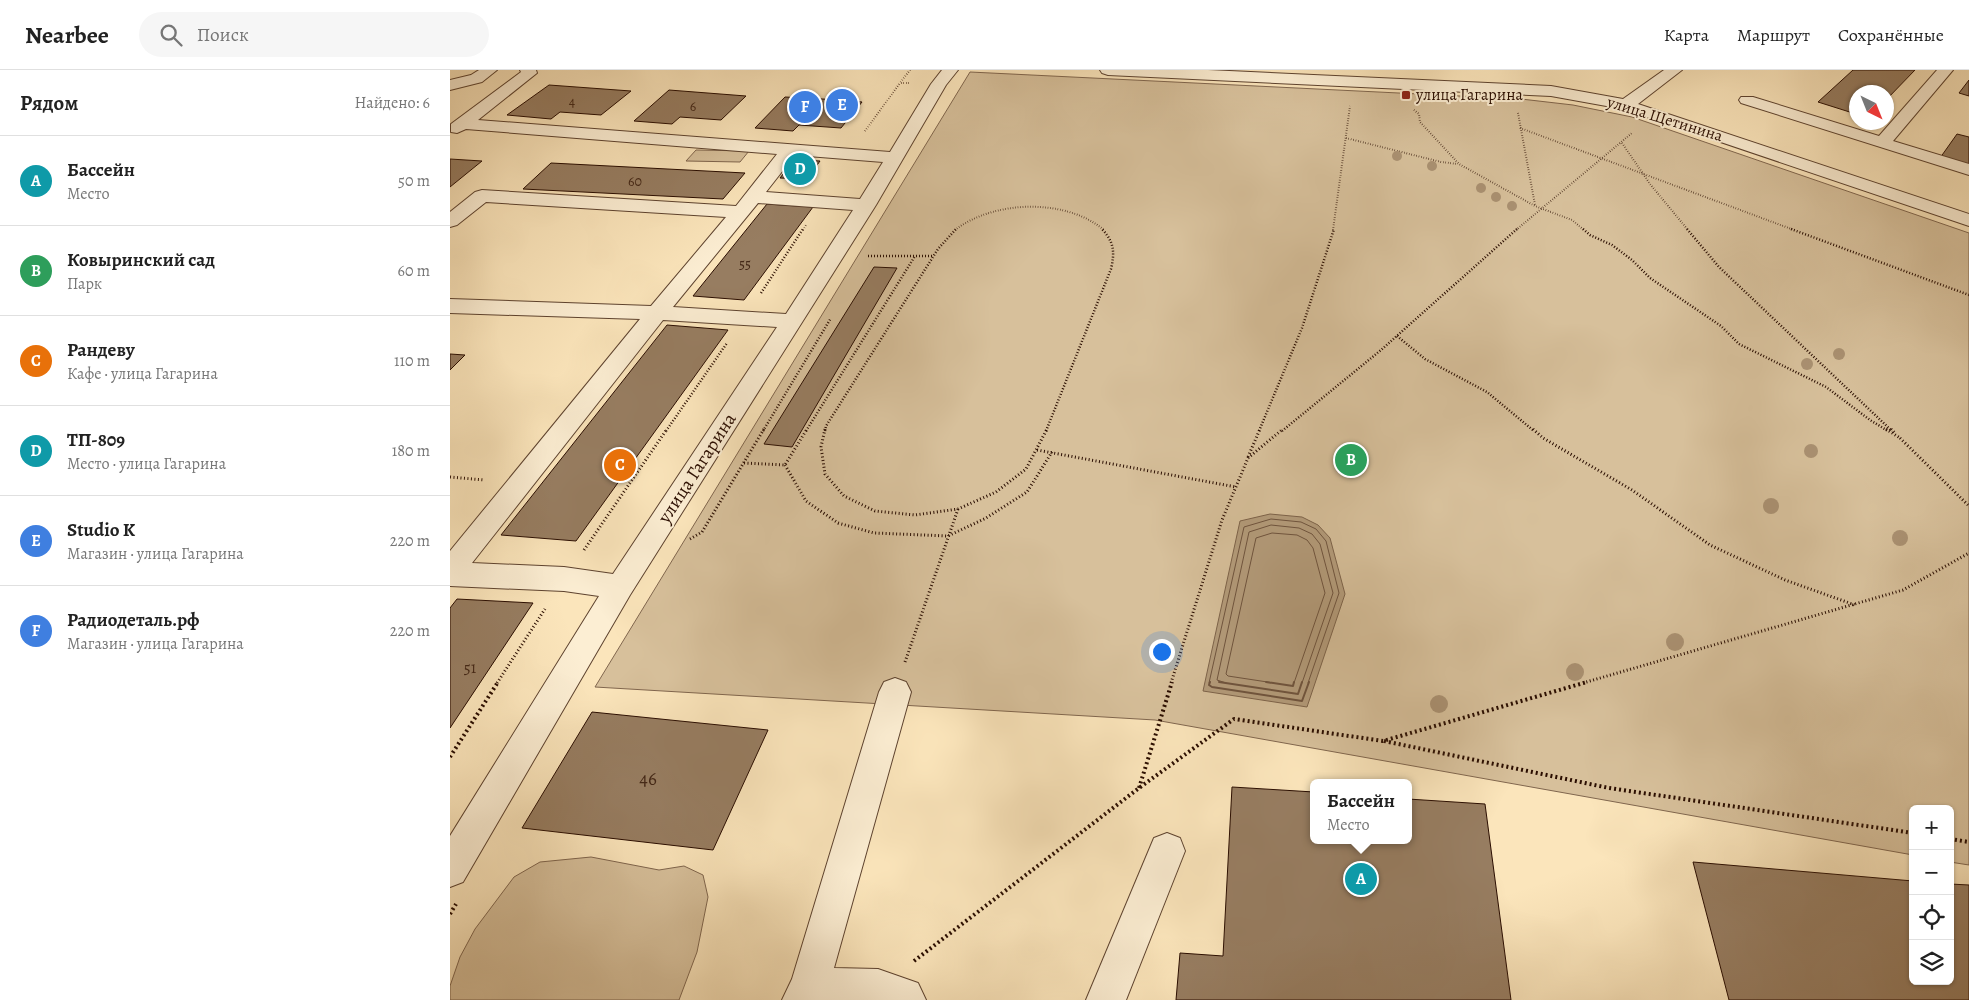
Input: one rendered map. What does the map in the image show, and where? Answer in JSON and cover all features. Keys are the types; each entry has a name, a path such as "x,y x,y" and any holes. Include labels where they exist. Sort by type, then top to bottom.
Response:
{"street":[{"path":"450,85 476,79 489,70"},
{"path":"457,129 529,73 528,70"},
{"name":"улица Гагарина","path":"450,869 620,587 792,321 866,205 939,84 950,70"},
{"name":"улица Щетинина","path":"1108,70 1383,78 1513,89 1551,90 1651,112 1969,220"},
{"path":"1626,105 1674,70"},
{"path":"1882,143 1945,70"},
{"path":"1549,71 1551,90"},
{"path":"1789,113 1806,99"},
{"path":"1747,100 1969,170"},
{"path":"457,129 895,158"},
{"path":"450,573 657,313 748,205 790,150"},
{"path":"450,221 482,196 748,205 821,202 866,205"},
{"path":"450,306 657,313 792,321"},
{"path":"450,573 564,579 620,587"},
{"path":"892,994 805,993 895,692"},
{"path":"1106,1000 1167,852"}],"path":[{"path":"1139,788 1222,520 1302,328 1334,228 1351,97 1383,78 1418,114 1420,122 1459,164 1535,206 1542,207 1572,220 1590,235 1612,245 1632,260 1650,278 1721,326 1739,344 1826,388 1870,420 1900,438"},
{"path":"850,154 900,82"},
{"path":"1513,89 1535,206"},
{"path":"1248,458 1397,336 1542,207 1622,143 1651,112"},
{"path":"1520,128 1969,295"},
{"path":"1346,138 1441,162 1459,164"},
{"path":"1622,143 1644,175 1719,267 1969,506"},
{"path":"450,757 564,579 745,318 821,202"},
{"path":"1042,207 1069,211 1092,220 1108,234 1114,251 1111,269 1037,450 1026,469 996,492 958,509 915,516 875,511 844,496 825,474 821,447 826,426 934,256 957,228 983,216 1012,209 1042,207"},
{"path":"868,256 934,256"},
{"path":"785,465 914,256"},
{"path":"1397,336 1425,359 1487,392 1544,438 1632,490 1710,545 1785,580 1856,605"},
{"path":"1037,450 1236,488"},
{"path":"785,465 806,501 838,523 874,533 948,536 986,518 1027,492 1052,452"},
{"path":"744,462 785,465"},
{"path":"895,692 958,509"},
{"path":"1383,741 1856,605 1903,590 1969,554"},
{"path":"892,994 1139,788 1234,719 1383,741 1609,788 1909,832"},
{"path":"1954,840 1969,842"}],"shaded area":[{"path":"970,72 1521,99 1573,105 1632,117 1969,233 1969,865 1954,863 1954,805 1909,805 1909,854 1155,720 595,687"},
{"path":"696,150 749,151 740,162 686,161"},
{"path":"591,857 659,870 684,866 703,875 708,897 697,952 679,1000 450,1000 450,986 460,957 475,929 514,877 540,862"}],"water":[{"path":"1270,514 1302,517 1318,525 1330,538 1345,594 1307,707 1203,691 1240,521"}],"building":[{"path":"1853,70 1915,70 1894,92 1894,85 1849,85 1849,112 1818,102"},
{"path":"1969,80 1969,96 1959,93"},
{"path":"549,85 631,91 601,115 560,112 551,119 507,115"},
{"path":"669,90 746,96 721,120 680,117 672,124 634,121"},
{"path":"785,97 862,102 841,128 799,125 793,131 755,128"},
{"path":"1957,134 1969,137 1969,167 1940,158"},
{"path":"450,159 482,161 450,187"},
{"path":"794,160 820,161 807,179 780,178"},
{"path":"551,163 745,173 723,199 523,189"},
{"path":"767,204 813,207 744,300 693,296"},
{"path":"874,267 897,268 792,447 764,444"},
{"path":"667,325 728,330 576,541 501,535"},
{"path":"450,354 465,355 450,370"},
{"path":"457,599 533,603 450,728 450,608"},
{"path":"592,712 768,730 713,850 522,828"},
{"path":"1232,787 1310,792 1310,844 1412,844 1412,799 1485,804 1511,1000 1176,1000 1180,953 1223,956"},
{"path":"1693,862 1909,881 1909,985 1954,985 1954,884 1969,885 1969,1000 1729,1000"}],"place":[{"name":"улица Гагарина","path":"1406,95"},
{"name":"Studio K","path":"842,105"},
{"name":"Радиодеталь.рф","path":"805,107"},
{"name":"ТП-809","path":"800,169"},
{"name":"Ковыринский сад","path":"1351,460"},
{"name":"Рандеву","path":"620,465"},
{"name":"Бассейн","path":"1361,879"}]}
